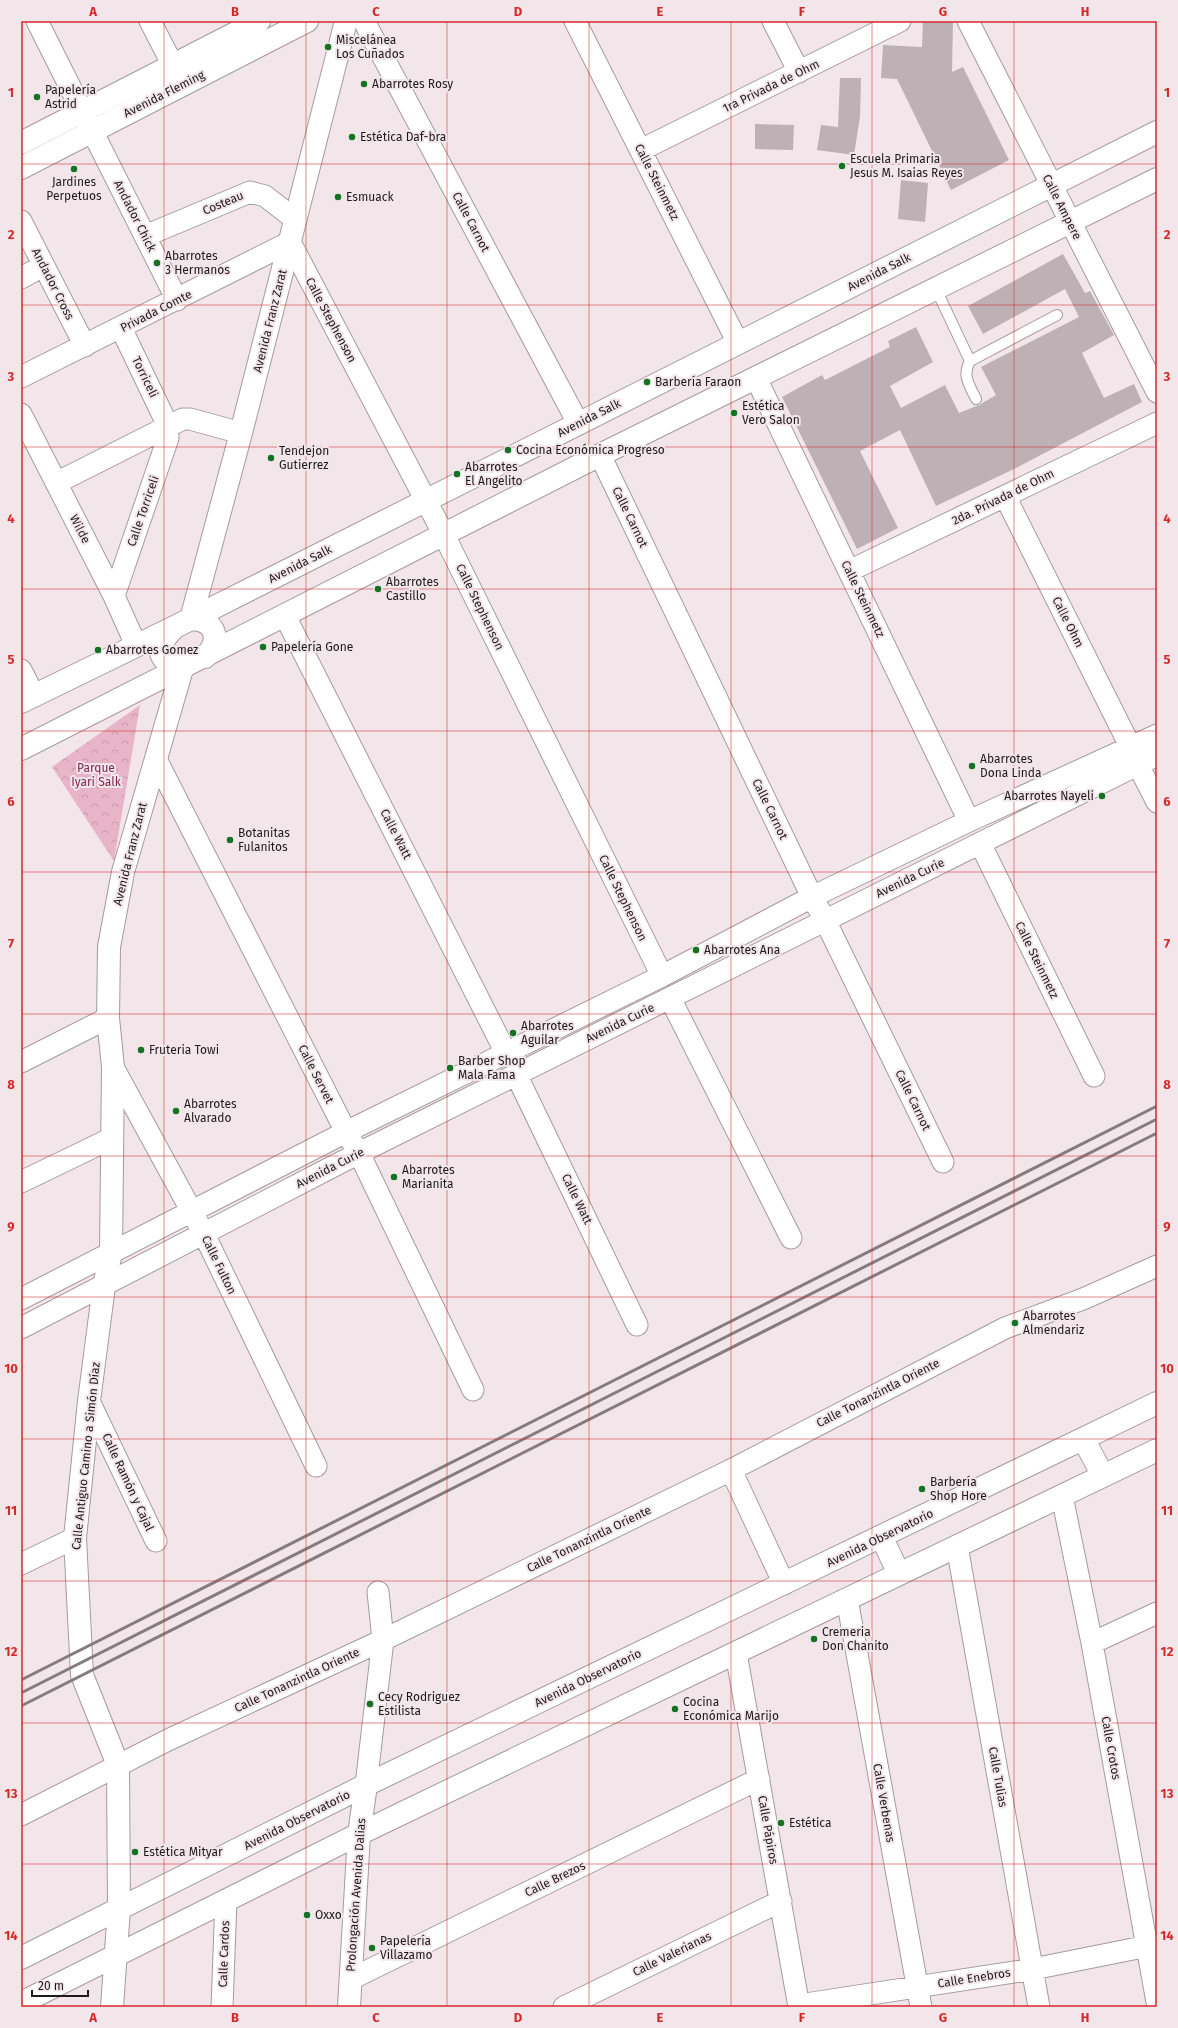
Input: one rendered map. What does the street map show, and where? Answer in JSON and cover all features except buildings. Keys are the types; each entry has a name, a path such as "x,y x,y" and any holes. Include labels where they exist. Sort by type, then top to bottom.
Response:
{"main road":[{"name":"Avenida Fleming","path":"21,143 259,21"},
{"name":"Avenida Fleming","path":"21,168 308,21"},
{"name":"Avenida Franz Zarat","path":"183,623 241,433 346,21"},
{"name":"Avenida Salk","path":"28,699 183,623 1157,132"},
{"path":"21,749 182,669 600,455 1157,179"},
{"path":"182,669 169,664 162,654 162,642 165,636 183,623 203,621 212,628 215,641 213,647 205,657"},
{"name":"Avenida Franz Zarat","path":"113,1067 108,1018 109,947 123,872 182,669"},
{"name":"Calle Antiguo Camino a Simón Díaz","path":"112,2007 114,1956 119,1909 118,1764 82,1675 75,1538 89,1401 104,1286 111,1253 113,1067"},
{"name":"Avenida Observatorio","path":"21,1958 366,1785 882,1538 1157,1403"},
{"path":"1084,1440 1103,1476"},
{"path":"21,2003 359,1834 1157,1450"},
{"path":"882,1538 900,1574"},
{"name":"Prolongación Avenida Dalias","path":"349,2007 359,1834 366,1785"}],"street":[{"name":"Andador Chick","path":"36,21 93,131 177,300"},
{"path":"150,21 183,85"},
{"name":"Calle Carnot","path":"364,21 578,423"},
{"name":"Calle Steinmetz","path":"575,21 738,343"},
{"path":"773,21 799,72"},
{"name":"1ra Privada de Ohm","path":"641,150 900,21"},
{"name":"Calle Ampere","path":"968,21 1157,392"},
{"name":"Costeau","path":"145,236 250,192 256,192 265,196 296,220"},
{"name":"Andador Cross","path":"21,221 85,346"},
{"name":"Privada Comte","path":"21,377 290,242"},
{"name":"Calle Stephenson","path":"290,242 444,535 662,976"},
{"path":"21,278 43,266"},
{"name":"Torriceli","path":"121,328 168,426"},
{"name":"Calle Steinmetz","path":"756,378 968,821"},
{"name":"Wilde","path":"21,414 114,596 136,645"},
{"path":"56,483 183,419 190,419 241,433"},
{"name":"2da. Privada de Ohm","path":"849,571 1157,423"},
{"name":"Calle Torriceli","path":"114,596 168,438 168,426"},
{"name":"Calle Carnot","path":"600,455 812,897 825,920 943,1162"},
{"name":"Calle Ohm","path":"1005,496 1157,802"},
{"name":"Calle Watt","path":"285,616 506,1053"},
{"path":"21,670 28,699"},
{"name":"Avenida Curie","path":"21,1328 359,1153 980,843 1134,756 1157,735"},
{"name":"Avenida Curie","path":"21,1299 346,1132 662,976 812,897 968,821 1134,756 1157,755"},
{"name":"Calle Servet","path":"156,759 346,1132 359,1153 472,1390"},
{"name":"Calle Steinmetz","path":"980,843 1094,1076"},
{"path":"670,998 792,1238"},
{"path":"21,1062 108,1018"},
{"name":"Calle Fulton","path":"113,1067 204,1234 316,1466"},
{"name":"Calle Watt","path":"516,1074 637,1325"},
{"path":"21,1182 112,1138"},
{"name":"Calle Tonanzintla Oriente","path":"21,1815 118,1764 383,1640 731,1470 1005,1328 1083,1299 1157,1266"},
{"name":"Calle Ramón y Cajal","path":"89,1401 156,1541"},
{"path":"731,1470 784,1584"},
{"name":"Calle Crotos","path":"1062,1496 1092,1643 1148,1946 1154,1967 1157,2002"},
{"path":"21,1564 75,1538"},
{"name":"Calle Tulias","path":"957,1546 1039,2007"},
{"name":"Prolongación Avenida Dalias","path":"366,1785 383,1640 378,1592"},
{"name":"Calle Verbenas","path":"847,1599 921,2007"},
{"path":"1092,1643 1157,1613"},
{"name":"Calle Pápiros","path":"736,1653 799,2006"},
{"name":"Calle Brezos","path":"350,1979 759,1779"},
{"name":"Calle Cardos","path":"222,2007 226,1900"},
{"name":"Calle Valerianas","path":"564,2007 780,1901"},
{"name":"Calle Enebros","path":"799,2006 1033,1969 1148,1946"}],"lane":[{"path":"936,289 970,361"},
{"path":"976,398 965,376 965,369 970,361 1056,315"}],"green space":[{"name":"Parque Iyari Salk","path":"140,705 114,861 52,767"}],"railway":[{"path":"21,1680 1157,1106"},
{"path":"21,1693 1157,1119"},
{"path":"21,1706 1157,1133"}],"place":[{"name":"Miscelánea Los Cuñados","path":"328,47"},
{"name":"Abarrotes Rosy","path":"364,84"},
{"name":"Papelería Astrid","path":"37,97"},
{"name":"Estética Daf-bra","path":"352,137"},
{"name":"Escuela Primaria Jesus M. Isaias Reyes","path":"842,166"},
{"name":"Jardines Perpetuos","path":"74,169"},
{"name":"Esmuack","path":"338,197"},
{"name":"Abarrotes 3 Hermanos","path":"157,263"},
{"name":"Barbería Faraon","path":"647,382"},
{"name":"Estética Vero Salon","path":"734,413"},
{"name":"Cocina Económica Progreso","path":"508,450"},
{"name":"Tendejon Gutierrez","path":"271,458"},
{"name":"Abarrotes El Angelito","path":"457,474"},
{"name":"Abarrotes Castillo","path":"378,589"},
{"name":"Papelería Gone","path":"263,647"},
{"name":"Abarrotes Gomez","path":"98,650"},
{"name":"Abarrotes Dona Linda","path":"972,766"},
{"name":"Abarrotes Nayeli","path":"1102,796"},
{"name":"Botanitas Fulanitos","path":"230,840"},
{"name":"Abarrotes Ana","path":"696,950"},
{"name":"Abarrotes Aguilar","path":"513,1033"},
{"name":"Fruteria Towi","path":"141,1050"},
{"name":"Barber Shop Mala Fama","path":"450,1068"},
{"name":"Abarrotes Alvarado","path":"176,1111"},
{"name":"Abarrotes Marianita","path":"394,1177"},
{"name":"Abarrotes Almendariz","path":"1015,1323"},
{"name":"Barbería Shop Hore","path":"922,1489"},
{"name":"Cremeria Don Chanito","path":"814,1639"},
{"name":"Cecy Rodriguez Estilista","path":"370,1704"},
{"name":"Cocina Económica Marijo","path":"675,1709"},
{"name":"Estética","path":"781,1823"},
{"name":"Estética Mityar","path":"135,1852"},
{"name":"Oxxo","path":"307,1915"},
{"name":"Papelería Villazamo","path":"372,1948"}]}
